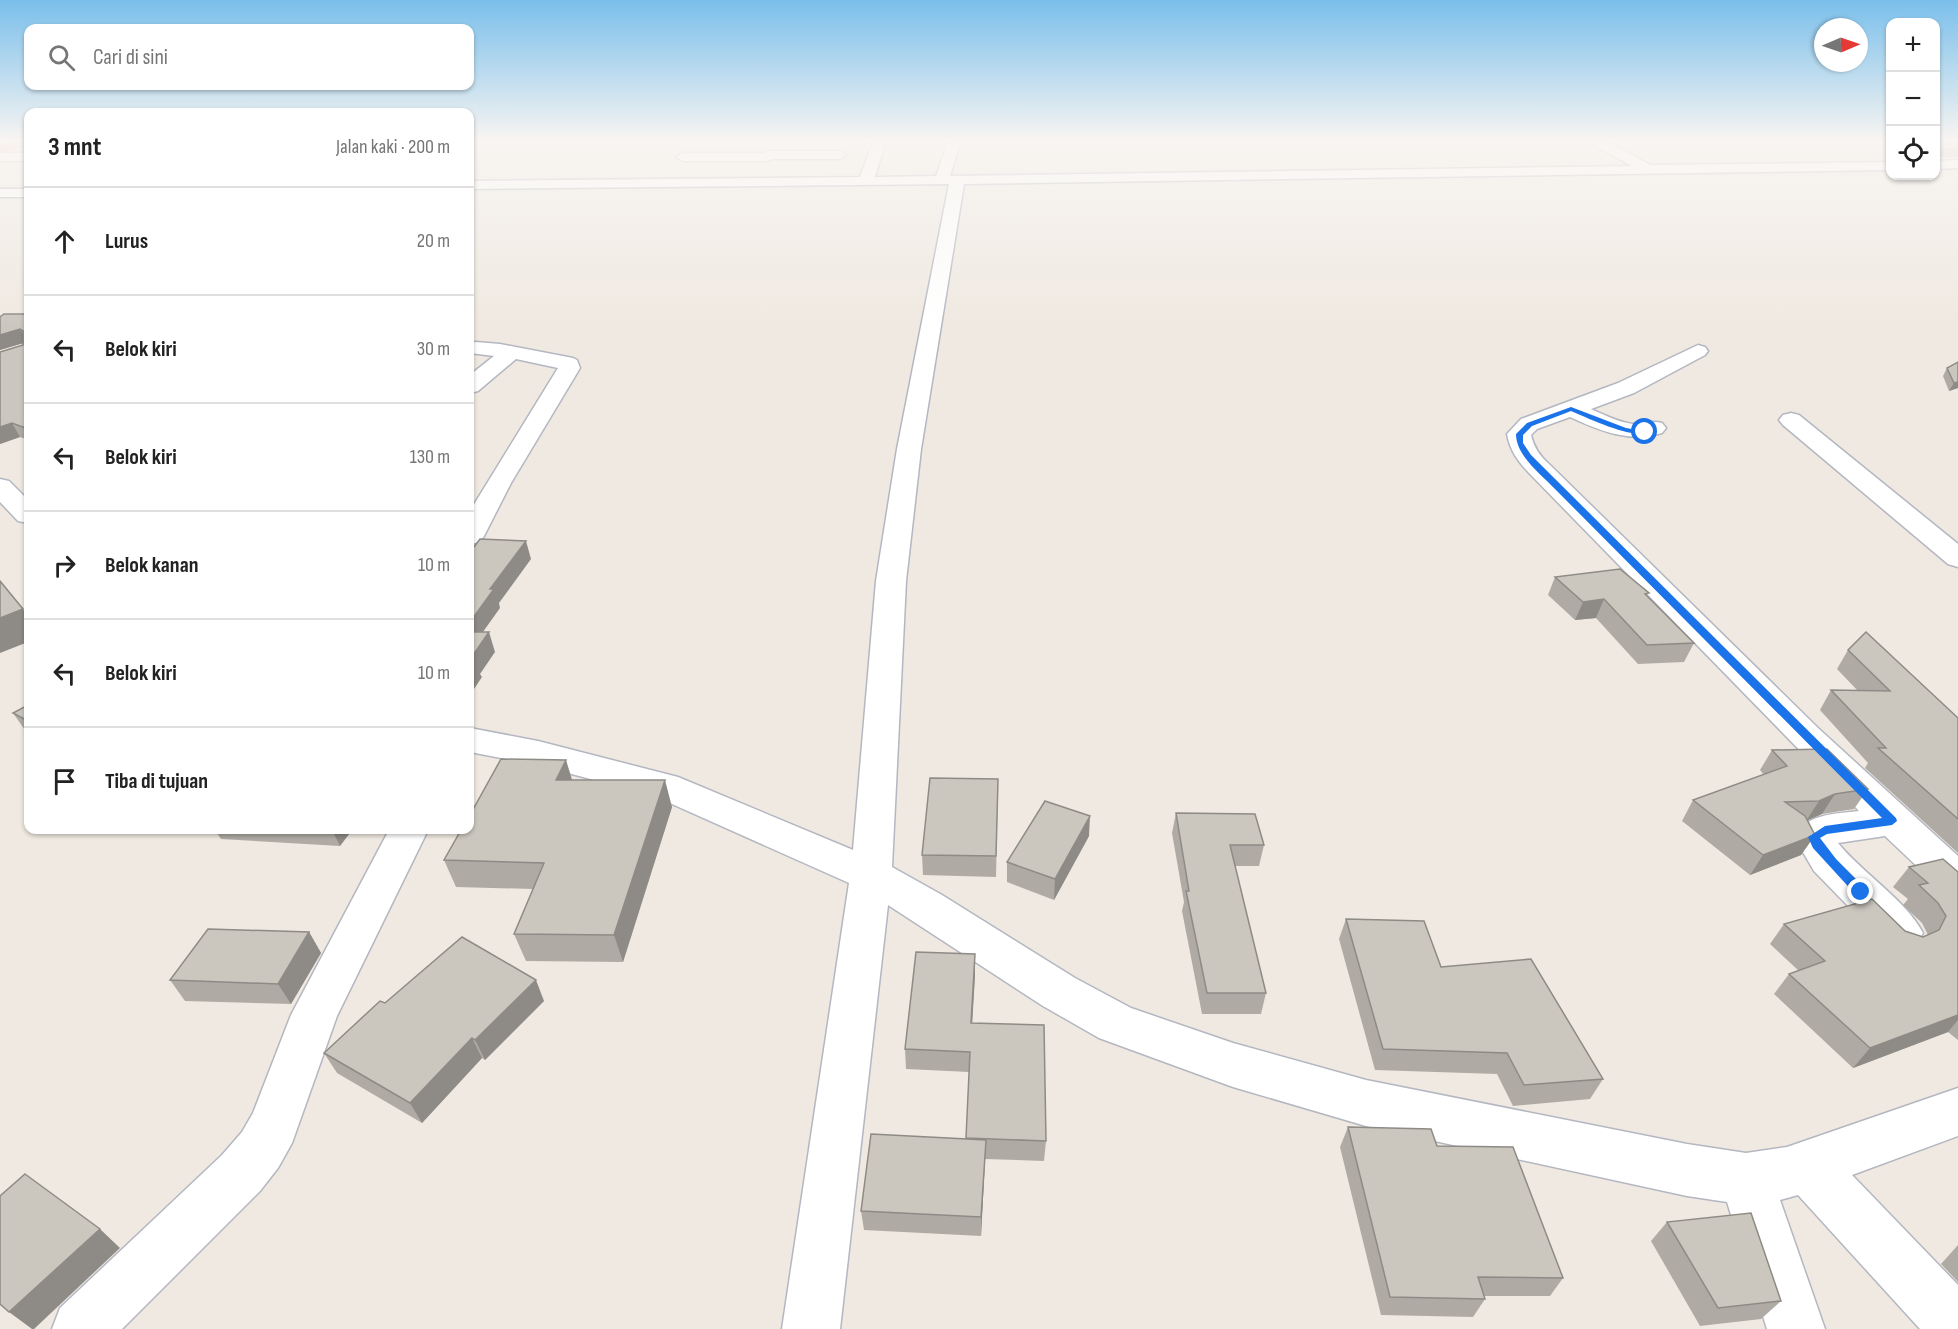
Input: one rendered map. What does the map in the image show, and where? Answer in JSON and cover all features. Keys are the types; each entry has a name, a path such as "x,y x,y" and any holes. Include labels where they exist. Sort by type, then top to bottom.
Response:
{"street":[{"path":"811,1329 864,872 891,581 947,202"},
{"path":"474,528 498,483 569,368 569,364 565,363 500,350 476,348"},
{"path":"1698,351 1626,388 1529,424 1519,434 1519,443 1528,456 1740,672 1892,821 1958,880"},
{"path":"474,383 511,353"},
{"path":"1571,409 1633,432 1645,432 1654,428"},
{"path":"1791,420 1958,558"},
{"path":"474,484 498,483"},
{"path":"0,487 24,510"},
{"path":"474,741 538,753 665,786 864,872 927,907 1059,992 1116,1024 1233,1065 1366,1103 1687,1170 1746,1179 1787,1173 1958,1112"},
{"path":"1892,821 1825,830 1814,837 1817,845 1832,862 1905,937"},
{"path":"81,1329 241,1173 260,1150 274,1126 314,1015 406,834"},
{"path":"1806,1165 1958,1327"},
{"path":"1746,1179 1796,1329"}],"building":[{"path":"4,314 24,314 24,428 12,423 0,427 0,352 23,345 23,331 20,329 0,335 0,317"},
{"path":"1958,362 1958,382 1954,383 1947,368"},
{"path":"480,539 526,541 490,589 494,589 474,616 474,547"},
{"path":"1620,569 1649,593 1645,594 1694,643 1647,645 1604,599 1583,602 1555,577"},
{"path":"0,581 23,609 0,618"},
{"path":"474,632 489,632 474,654"},
{"path":"1866,632 1958,718 1958,819 1878,748 1886,748 1831,690 1890,691 1848,650"},
{"path":"24,707 24,719 13,713"},
{"path":"1827,749 1868,789 1835,794 1819,801 1785,802 1805,816 1815,835 1763,855 1693,800 1787,766 1772,750"},
{"path":"501,759 566,760 556,780 665,780 614,935 514,934 544,863 444,860 459,834 474,834 474,808"},
{"path":"930,778 998,779 996,856 922,855"},
{"path":"1045,801 1090,816 1055,879 1007,862"},
{"path":"1176,813 1255,814 1264,845 1230,845 1266,993 1207,993 1186,891 1189,891"},
{"path":"1943,859 1958,872 1958,1015 1870,1048 1789,974 1825,961 1784,924 1872,899 1905,931 1923,937 1939,930 1946,916 1938,903 1919,885 1928,883 1909,867"},
{"path":"1346,919 1424,921 1441,967 1531,959 1603,1079 1524,1085 1507,1053 1383,1049"},
{"path":"208,929 309,932 278,984 170,980"},
{"path":"462,937 536,980 475,1040 472,1038 410,1103 324,1053 380,1001 385,1003"},
{"path":"916,952 975,954 971,1023 1044,1025 1046,1141 966,1138 970,1052 905,1049"},
{"path":"1348,1127 1431,1129 1437,1146 1513,1147 1563,1278 1478,1277 1485,1299 1390,1297"},
{"path":"871,1134 986,1140 981,1217 861,1211"},
{"path":"25,1174 100,1229 9,1312 0,1304 0,1196"},
{"path":"1751,1213 1781,1301 1718,1308 1667,1222"}],"route":[{"path":"1645,432 1625,430 1571,409 1529,424 1519,434 1519,443 1528,456 1748,680 1892,821 1825,830 1816,833 1814,837 1817,845 1861,892"}]}
